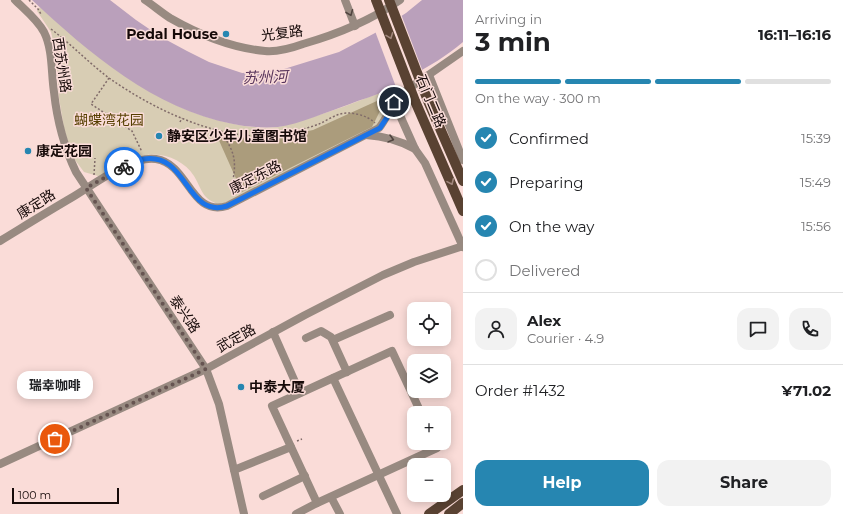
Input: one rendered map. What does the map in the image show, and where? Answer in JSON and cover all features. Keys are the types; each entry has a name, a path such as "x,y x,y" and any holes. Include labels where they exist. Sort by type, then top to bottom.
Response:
{"main road":[{"name":"石门二路","path":"376,0 415,101 463,211"},
{"name":"石门二路","path":"389,0 428,102 463,181"},
{"path":"429,514 463,490"},
{"path":"449,514 463,503"}],"street":[{"name":"西苏州路","path":"14,0 36,20 44,33 49,46 55,104 62,136 70,160 86,188"},
{"name":"光复路","path":"145,0 170,18 209,37 234,46 266,51 291,48 355,26 383,12 400,0"},
{"path":"345,0 355,26"},
{"path":"380,128 388,116 394,102 401,94 463,51"},
{"name":"石门二路","path":"429,75 461,150 463,160"},
{"path":"394,102 415,149 425,163 463,247"},
{"name":"康定东路","path":"86,188 122,167 145,159 155,159 172,166 203,204 213,208 219,208 227,206 380,128"},
{"path":"365,135 381,136 393,139 415,149"},
{"path":"425,163 461,150"},
{"name":"康定路","path":"0,242 86,188"},
{"name":"泰兴路","path":"86,188 206,369 219,404 244,514"},
{"name":"武定路","path":"0,464 206,369 312,311 398,268 463,247"},
{"path":"333,340 390,315"},
{"path":"306,338 321,331 331,337 347,372"},
{"path":"273,332 300,393"},
{"path":"317,503 272,406 392,351 418,406"},
{"path":"333,378 397,514"},
{"path":"234,470 291,447"},
{"path":"296,514 331,496 433,450"},
{"path":"263,496 305,476"},
{"path":"331,496 340,514"}],"path":[{"path":"36,20 56,32 84,59 109,78 144,99 199,125 220,131 260,136 299,130 320,124 338,115 347,113 370,118 380,128"},
{"path":"109,78 91,104 132,131 145,159"},
{"path":"180,122 182,118"},
{"path":"220,131 228,142 235,156 233,180"},
{"path":"94,174 95,158"}],"green space":[{"name":"蝴蝶湾花园","path":"40,7 83,44 129,79 154,94 206,117 245,126 273,128 344,107 388,90 391,102 378,125 243,195 220,205 206,197 190,170 178,161 164,156 150,155 138,157 104,175 98,176 84,172 72,156 64,128 59,98 56,54 51,32 37,11"}],"shaded area":[{"path":"379,100 381,109 372,127 242,192 217,136 272,139 313,130"}],"water":[{"name":"苏州河","path":"32,0 110,0 161,37 209,62 242,73 284,69 339,52 375,33 406,13 422,0 463,0 463,42 431,65 378,94 296,123 278,127 249,127 204,117 176,106 150,92 100,59 76,40"}],"pier":[{"path":"401,14 423,72 396,87 375,31"}],"way so far":[{"path":"55,439 206,369 86,188 124,167"}],"place":[{"name":"Pedal House","path":"226,34"},
{"name":"静安区少年儿童图书馆","path":"159,136"},
{"name":"康定花园","path":"28,151"},
{"name":"中泰大厦","path":"241,387"},
{"name":"瑞幸咖啡","path":"55,439"}],"route":[{"path":"124,167 145,159 155,159 164,162 172,166 203,204 213,208 219,208 227,206 380,128 388,116 394,102"}]}
